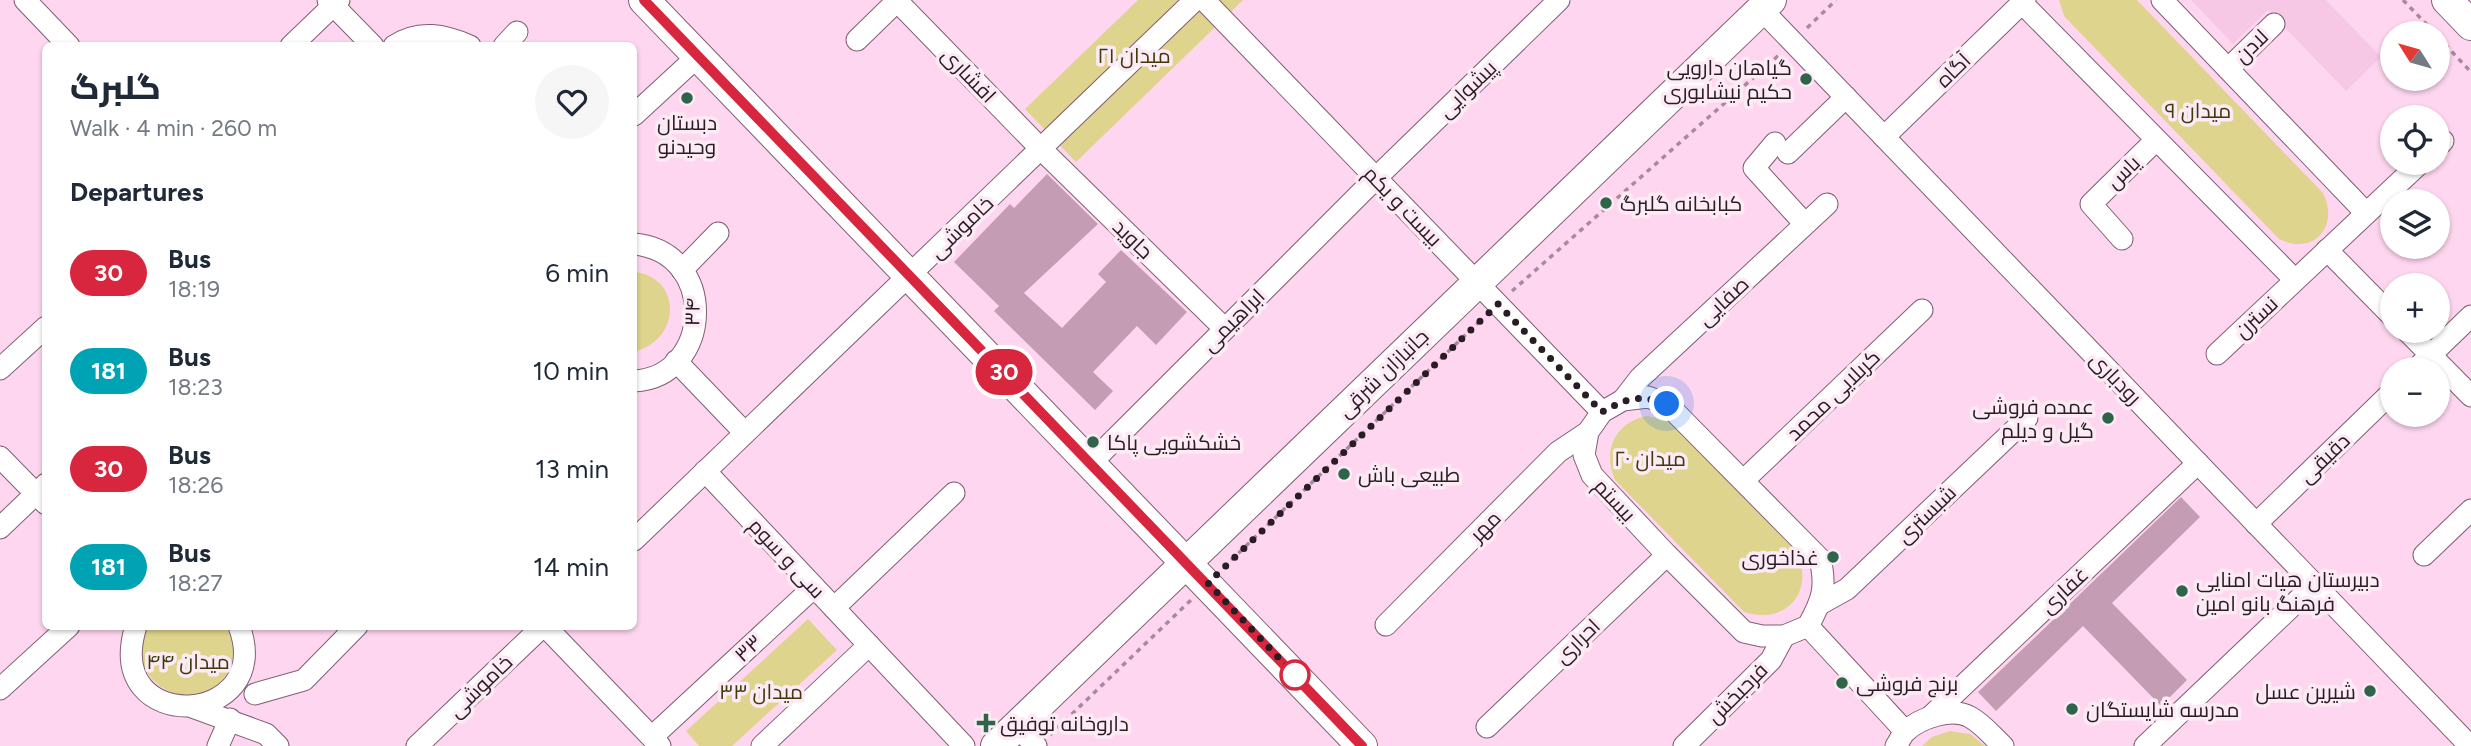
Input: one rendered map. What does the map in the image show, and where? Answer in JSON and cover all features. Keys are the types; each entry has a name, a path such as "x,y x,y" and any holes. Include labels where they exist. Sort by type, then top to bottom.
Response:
{"main road":[{"path":"644,0 1362,746"},
{"path":"2447,0 2471,25"},
{"name":"جانبازان شرقی","path":"1024,739 1187,562 1766,4"}],"street":[{"path":"25,0 65,42"},
{"name":"خاموشی","path":"637,537 1195,0"},
{"name":"بیست و یکم","path":"1204,0 1602,412"},
{"path":"2162,0 2366,213"},
{"name":"افشاری","path":"857,40 898,1 1041,149"},
{"path":"2023,1 2295,280 2407,175"},
{"name":"آگاه","path":"1884,137 2023,1"},
{"path":"294,42 333,2 369,42"},
{"name":"رودباری","path":"1766,4 1793,42 2470,746"},
{"name":"پیشوایی","path":"1376,178 1544,5"},
{"name":"لادن","path":"2228,69 2274,23"},
{"path":"400,42 425,34 448,36 461,42"},
{"path":"637,112 698,56"},
{"path":"1805,224 1754,168 1846,97"},
{"name":"یاس","path":"2122,239 2091,204 2156,139"},
{"name":"جاوید","path":"1041,149 1225,329"},
{"name":"ابراهیمی","path":"1091,463 1376,178"},
{"name":"صفایی","path":"1623,400 1640,378 1827,204"},
{"path":"682,270 718,233"},
{"name":"۳۴","path":"637,244 665,254 682,270 692,287 696,316 688,345 677,361"},
{"path":"2327,250 2380,304"},
{"name":"نسترن","path":"2217,354 2295,280"},
{"name":"کربلایی محمد","path":"1744,480 1922,310"},
{"path":"2428,357 2471,316"},
{"path":"0,369 42,331"},
{"path":"637,380 659,374 677,361 745,433"},
{"path":"2450,381 2471,396"},
{"path":"1588,432 1602,412 1623,400 1648,397 1667,404 1820,559 1825,580 1820,604 1808,626 1901,739 1930,717 1950,712 1968,715 2003,746"},
{"name":"دقیقی","path":"2256,524 2380,404"},
{"name":"شبستری","path":"1820,604 1847,589 2027,418"},
{"name":"بیستم","path":"1588,432 1584,455 1592,475 1744,632 1762,636 1784,636 1808,626"},
{"name":"مهر","path":"1386,625 1558,452 1588,432"},
{"path":"0,457 42,494 0,528"},
{"name":"غفاری","path":"1930,717 2198,463"},
{"name":"سی و سوم","path":"705,471 964,746"},
{"path":"834,608 954,493"},
{"path":"2424,555 2471,510"},
{"name":"احراری","path":"1487,727 1667,555"},
{"path":"2145,746 2315,584"},
{"name":"۳۳","path":"656,742 814,587"},
{"path":"0,690 65,630"},
{"path":"126,630 135,675 145,689 167,703 230,719 272,740"},
{"path":"131,658 131,642 135,630"},
{"path":"240,630 244,658 272,740"},
{"path":"255,695 304,680 353,630"},
{"name":"خاموشی","path":"417,746 540,630"},
{"path":"548,630 656,742"},
{"name":"فرحبخش","path":"1684,746 1771,660 1784,636"},
{"path":"762,746 869,645"},
{"path":"192,708 211,703 227,692 239,676 244,658"},
{"path":"218,746 230,719"}],"path":[{"path":"1024,739 1208,583 1498,304 1793,42 1836,0"},
{"path":"2403,0 2423,21"},
{"path":"2450,50 2471,72"}],"shaded area":[{"path":"2191,0 2326,0 2380,58 2346,91 2268,10 2233,44"}],"green space":[{"name":"میدان ۲۱","path":"1138,0 1243,0 1076,162 1025,109"},
{"name":"میدان ۹","path":"2059,0 2137,0 2323,193 2328,217 2326,227 2320,235 2303,244 2279,239 2064,16"},
{"path":"637,273 649,276 660,284 667,295 670,308 668,322 662,334 650,345 637,351"},
{"name":"میدان ۲۰","path":"1647,416 1675,424 1795,550 1801,564 1800,590 1794,601 1785,609 1773,614 1744,612 1615,480 1610,459 1614,439 1627,424"},
{"name":"میدان ۳۳","path":"808,619 837,650 732,746 699,746 686,731"},
{"name":"میدان ۴۴","path":"147,630 228,630 231,636 233,657 230,668 217,686 201,695 183,696 166,690 152,679 143,664 141,646"},
{"path":"1950,731 1970,734 1985,746 1922,746 1932,737"}],"building":[{"path":"1047,174 1098,224 1024,293 1062,328 1106,282 1098,274 1121,250 1187,312 1156,345 1137,326 1093,372 1113,391 1095,410 994,311 999,306 954,262 1010,204 1014,208"},
{"path":"2181,497 2200,517 2112,603 2187,680 2161,706 2083,626 1996,711 1978,692"}],"bus line":[{"name":"30","path":"644,0 1362,746"}],"place":[{"name":"گیاهان دارویی حکیم نیشابوری","path":"1806,79"},
{"name":"دبستان وحیدنو","path":"687,98"},
{"name":"کبابخانه گلبرگ","path":"1606,203"},
{"name":"عمده فروشی گیل و دیلم","path":"2108,418"},
{"name":"خشکشویی پاکا","path":"1093,442"},
{"name":"طبیعی باش","path":"1344,474"},
{"name":"غذاخوری","path":"1833,557"},
{"name":"دبیرستان هیات امنایی فرهنگ بانو امین","path":"2182,591"},
{"name":"برنج فروشی","path":"1842,683"},
{"name":"شیرین عسل","path":"2370,691"},
{"name":"مدرسه شایستگان","path":"2072,709"},
{"name":"داروخانه توفیق","path":"986,723"}],"route":[{"path":"1295,675 1208,583 1498,304 1602,412 1623,400 1648,397 1667,404"}]}
